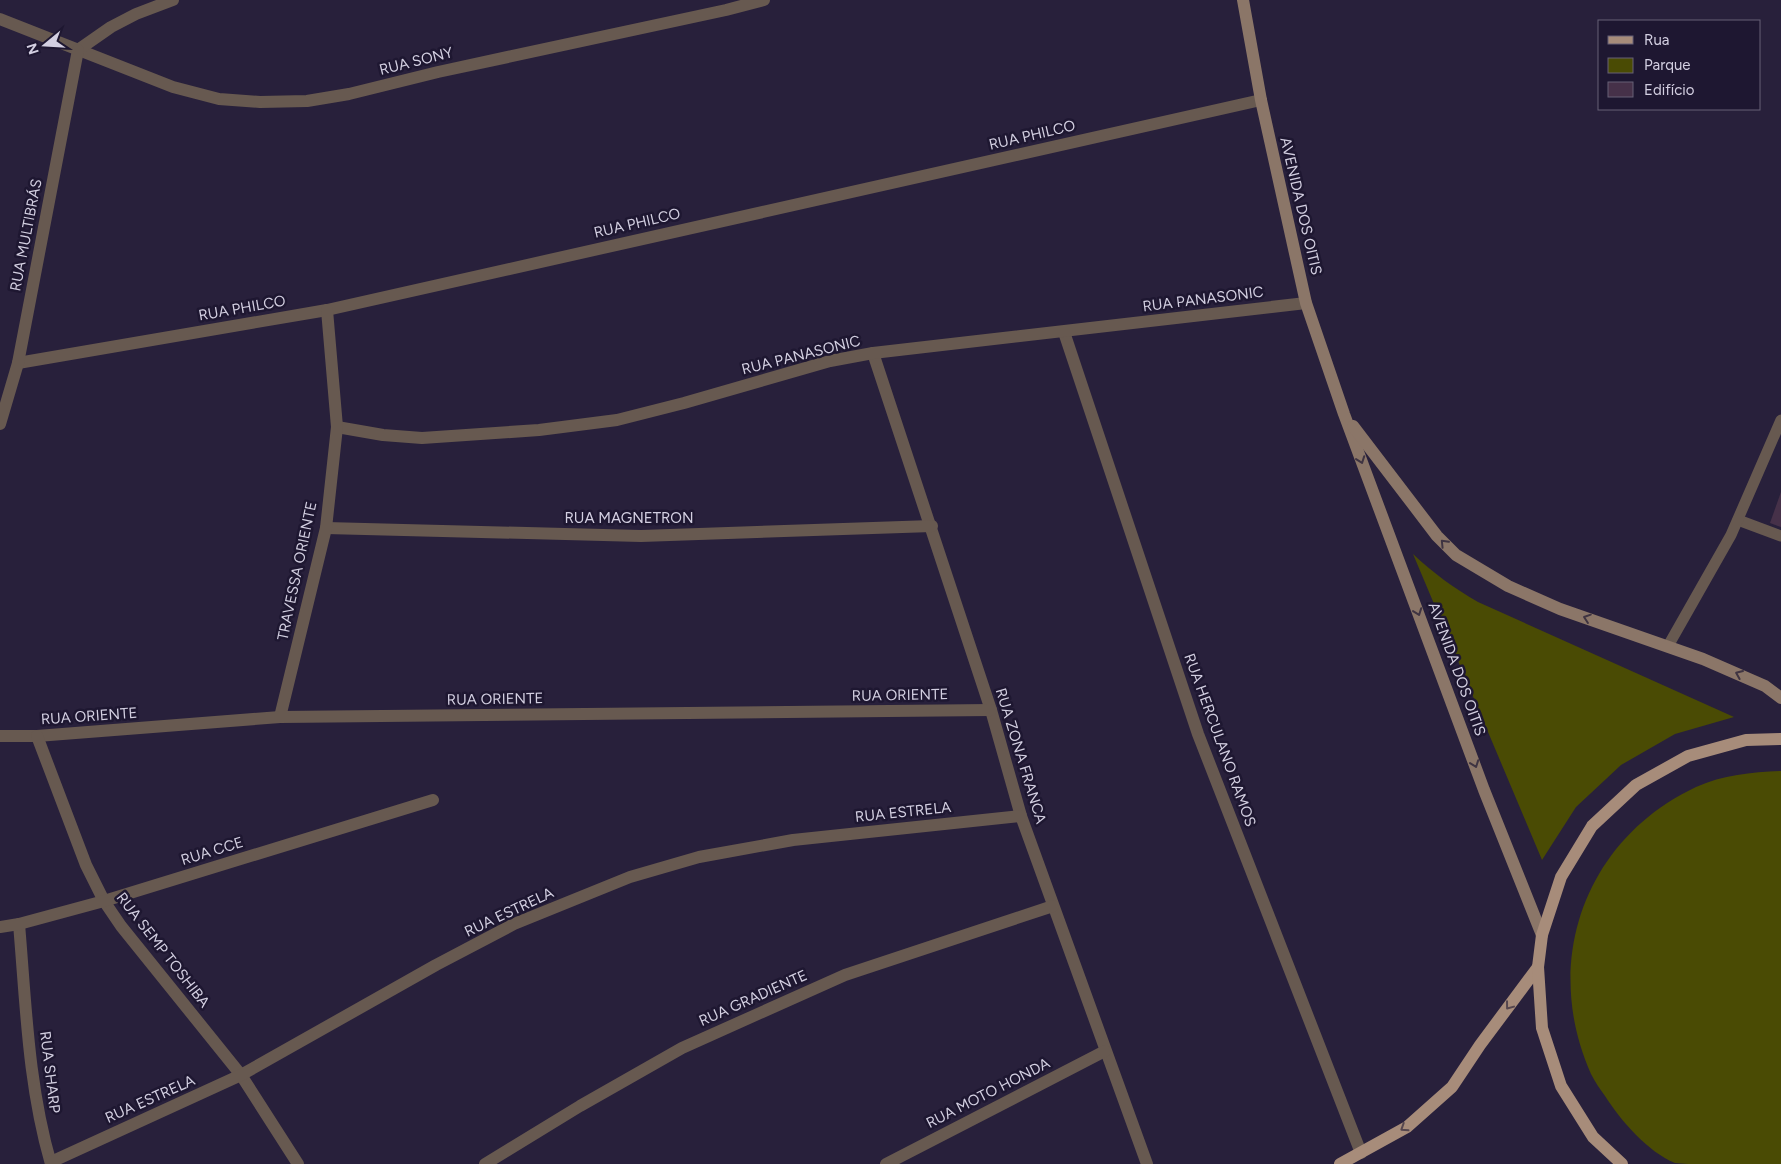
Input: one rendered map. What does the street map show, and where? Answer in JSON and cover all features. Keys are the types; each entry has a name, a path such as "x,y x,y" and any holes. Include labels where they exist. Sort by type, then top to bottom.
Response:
{"main road":[{"name":"AVENIDA DOS OITIS","path":"1243,0 1261,100 1306,303 1344,414 1481,781 1542,935"},
{"name":"AVENIDA DOS OITIS","path":"1344,414 1437,536 1456,556 1508,586 1560,609 1703,659 1758,682 1781,698"},
{"path":"1622,1164 1593,1137 1561,1086 1542,1028 1538,967 1542,935 1560,877 1592,826 1636,785 1688,756 1746,740 1781,739"},
{"path":"1340,1164 1407,1127 1452,1087 1480,1045 1538,967"}],"street":[{"path":"78,50 111,27 136,14 173,0"},
{"name":"RUA SONY","path":"0,19 172,87 219,99 260,102 307,100 350,94 438,72 726,10 764,0"},
{"name":"RUA MULTIBRÁS","path":"0,424 18,362 78,50"},
{"name":"RUA PHILCO","path":"18,362 327,310 1261,100"},
{"name":"RUA PANASONIC","path":"336,427 383,435 422,438 539,430 618,420 830,361 873,354 1306,303"},
{"name":"TRAVESSA ORIENTE","path":"280,717 326,528 336,427 327,310"},
{"name":"RUA HERCULANO RAMOS","path":"1064,332 1198,734 1361,1153"},
{"name":"RUA ZONA FRANCA","path":"873,354 932,526 991,710 1021,816 1146,1164"},
{"name":"RUA MAGNETRON","path":"326,528 641,536 932,526"},
{"name":"RUA ORIENTE","path":"0,736 37,736 280,717 991,710"},
{"name":"RUA SEMP TOSHIBA","path":"37,736 86,865 104,901 121,926 241,1075 298,1164"},
{"name":"RUA CCE","path":"0,927 19,924 104,901 433,800"},
{"name":"RUA ESTRELA","path":"51,1163 241,1075 436,965 514,924 630,877 699,857 793,840 1021,816"},
{"name":"RUA GRADIENTE","path":"485,1164 580,1106 682,1048 845,975 1053,906"},
{"name":"RUA SHARP","path":"19,924 32,1083 51,1163"},
{"name":"RUA MOTO HONDA","path":"886,1164 1104,1051"}],"lane":[{"path":"1668,646 1731,535 1781,420"},
{"path":"1738,520 1781,536"}],"green space":[{"path":"1413,554 1444,580 1478,602 1734,717 1675,734 1621,765 1576,807 1542,860"},
{"path":"1781,771 1781,1164 1675,1163 1645,1144 1636,1135 1611,1106 1591,1074 1577,1032 1571,989 1573,948 1583,908 1601,871 1626,838 1658,810 1706,783 1748,773"}],"building":[{"path":"1781,492 1781,527 1770,523"}]}
